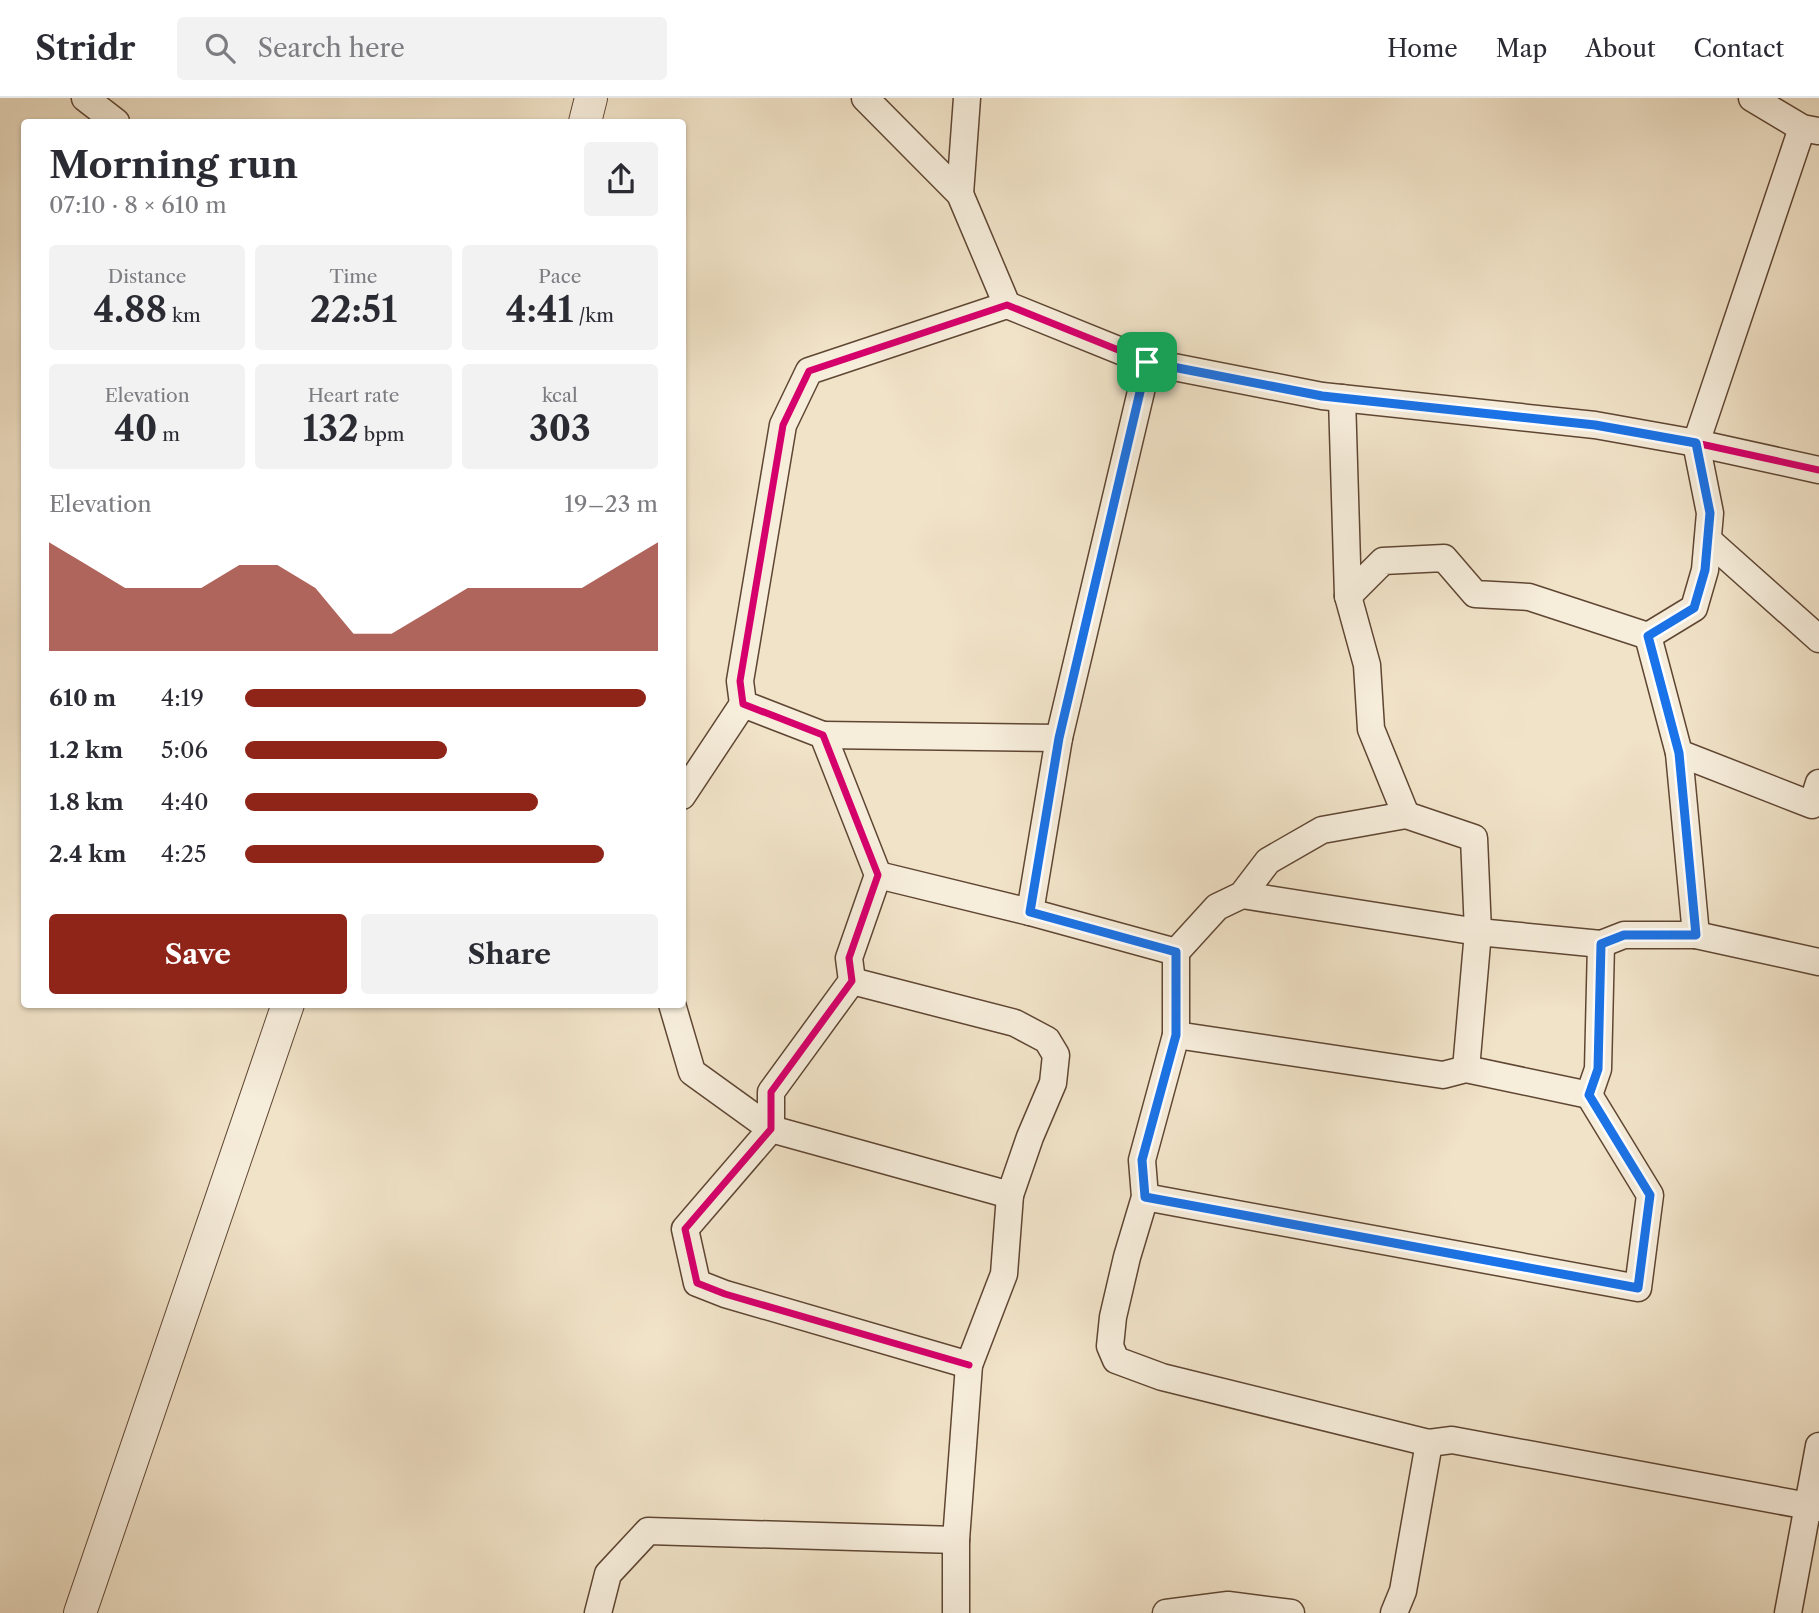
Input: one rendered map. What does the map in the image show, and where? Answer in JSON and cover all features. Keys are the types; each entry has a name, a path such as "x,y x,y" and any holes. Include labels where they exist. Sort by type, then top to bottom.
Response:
{"street":[{"path":"85,98 112,119"},
{"path":"586,119 591,98"},
{"path":"865,98 960,194 1007,305"},
{"path":"960,194 967,98"},
{"path":"1348,596 1383,561 1444,558 1475,594 1529,597 1648,636 1694,608 1705,570 1710,513 1696,443 1810,129 1752,98"},
{"path":"686,790 743,704 740,681 783,425 809,371 1007,305 1147,362 1322,396 1595,425 1696,443 1819,470"},
{"path":"1030,912 1059,738 1147,362"},
{"path":"1342,398 1348,596 1367,665 1371,729 1406,815"},
{"path":"1708,540 1819,639"},
{"path":"1648,636 1679,753 1696,935"},
{"path":"743,704 823,735 1059,738"},
{"path":"823,735 878,875 849,958 852,981 771,1092 771,1129 685,1229 697,1283 726,1294 970,1365"},
{"path":"1679,753 1817,798"},
{"path":"1466,1069 1478,932 1474,838 1406,815 1322,830 1268,861 1242,895 1217,907 1176,952 1176,1035 1142,1160 1145,1197 1113,1317 1110,1346 1116,1360 1162,1377 1429,1443 1452,1440 1813,1506"},
{"path":"878,875 1030,912 1176,952"},
{"path":"1242,895 1478,932 1601,944 1624,935 1696,935 1819,962"},
{"path":"1589,1095 1598,1069 1601,944"},
{"path":"852,981 1015,1023 1047,1040 1056,1055 1053,1083 1030,1137 1010,1195 1004,1274 970,1365 956,1540 956,1613"},
{"path":"80,1613 287,1008"},
{"path":"674,1008 692,1072 771,1129 1010,1195"},
{"path":"1145,1197 1638,1288 1650,1195 1589,1095 1466,1069 1443,1075 1176,1035"},
{"path":"1394,1613 1403,1591 1429,1443"},
{"path":"1788,1613 1813,1506 1819,1446"},
{"path":"598,1613 608,1574 648,1531 956,1540"},
{"path":"1166,1613 1228,1605 1291,1613"}],"cycle path":[{"path":"969,1365 725,1294 697,1283 685,1229 771,1129 771,1092 852,981 849,958 878,875 823,735 743,704 740,681 783,425 809,371 1007,305 1148,362 1322,396 1595,425 1696,443 1819,470"}],"route":[{"path":"1147,362 1322,396 1595,425 1696,443 1710,513 1705,570 1694,608 1648,636 1679,753 1696,935 1624,935 1601,944 1598,1069 1589,1095 1650,1195 1638,1288 1145,1197 1142,1160 1176,1035 1176,952 1030,912 1059,738 1147,362"}]}
